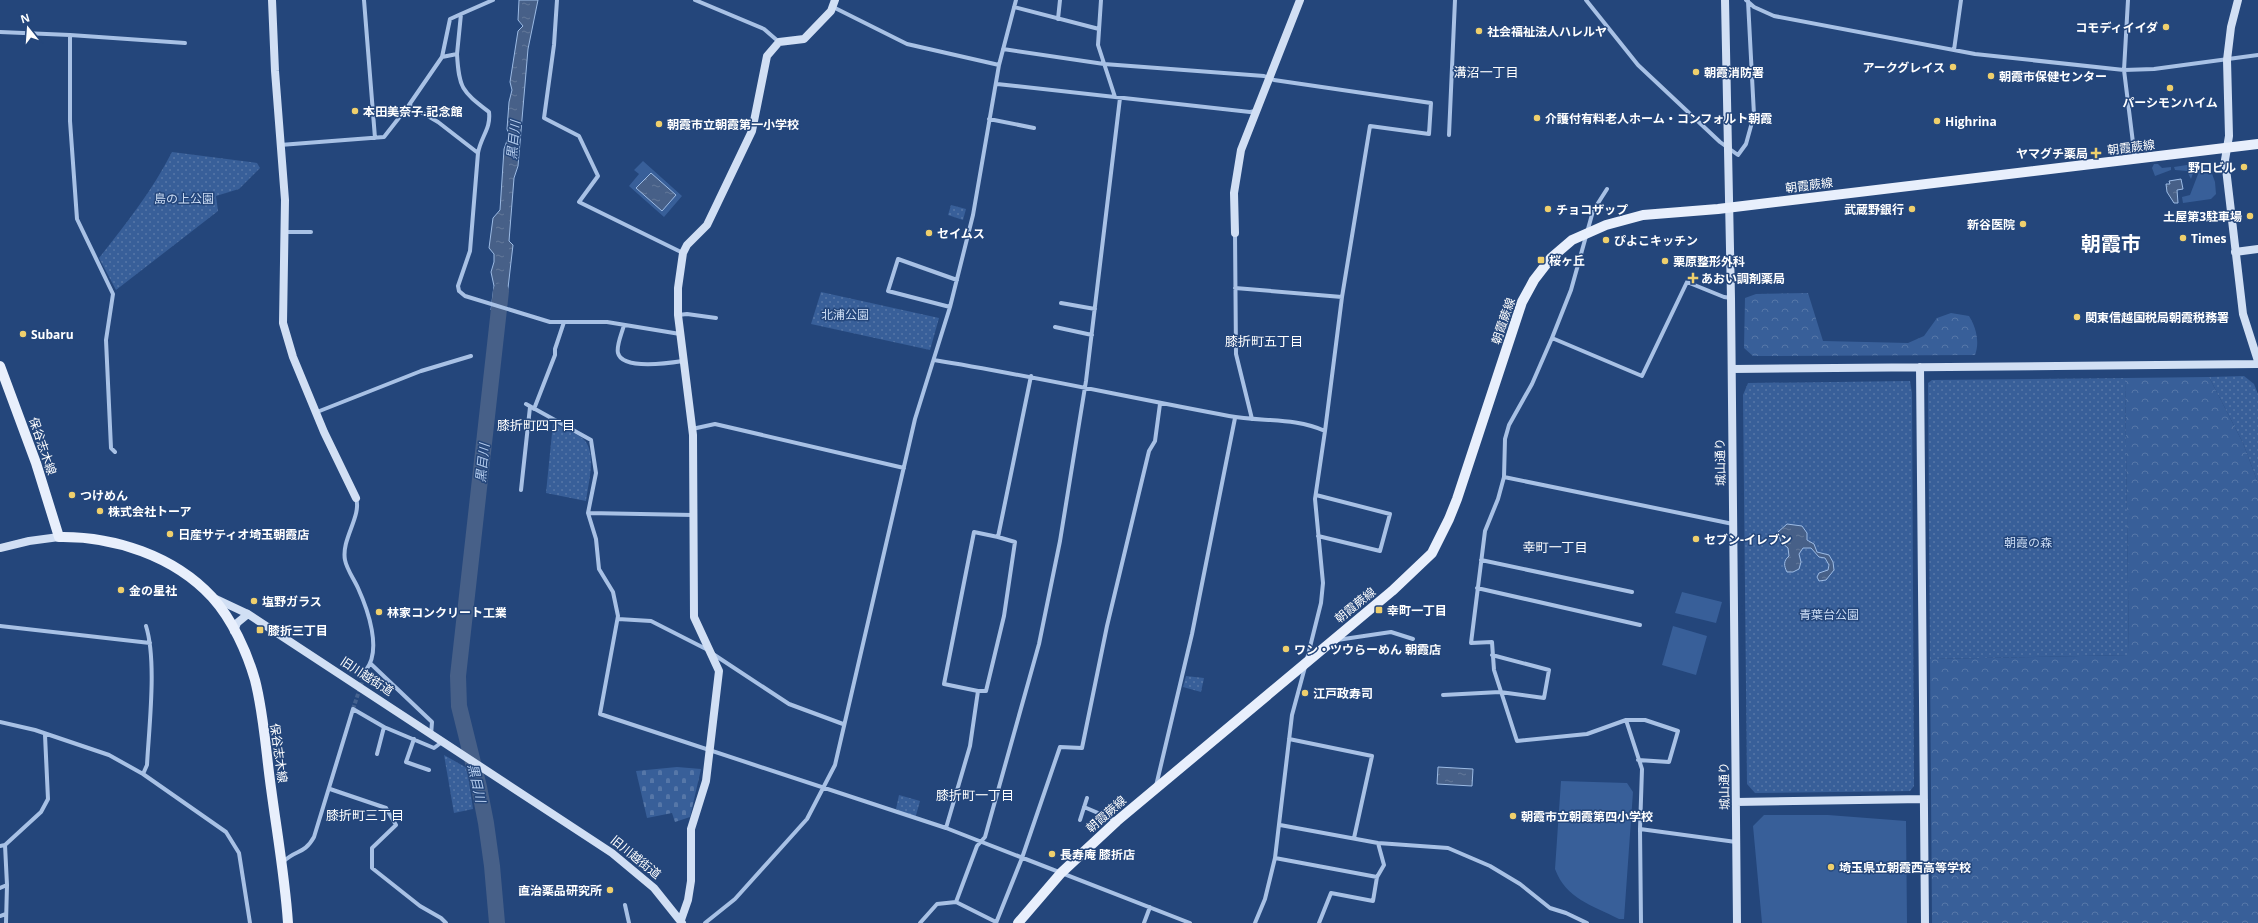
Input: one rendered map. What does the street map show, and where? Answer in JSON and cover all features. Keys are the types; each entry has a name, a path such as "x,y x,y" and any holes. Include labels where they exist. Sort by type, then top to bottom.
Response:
{"main road":[{"name":"朝霞蕨線","path":"1018,923 1062,873 1117,821 1419,567 1438,543 1457,499 1522,302 1534,280 1551,258 1572,240 1587,233 1643,215 1729,208 2258,144"},
{"name":"保谷志木線","path":"0,366 36,463 59,537"},
{"name":"旧川越街道","path":"59,537 108,541 144,552 176,569 213,597"},
{"name":"保谷志木線","path":"213,597 234,631 255,681 282,863 288,923"}],"street":[{"path":"272,0 280,145 285,200 282,323 293,357 358,503 344,551 345,562 359,591 374,635 371,664 366,670"},
{"path":"364,0 375,138"},
{"path":"280,145 384,137 409,105 442,57 450,19 493,0"},
{"path":"557,0 554,45 544,118 579,136 598,176 580,202 683,253"},
{"path":"695,0 764,29 780,42"},
{"path":"705,923 735,899 807,819 835,765 843,724 916,419 950,307 973,215 989,119 997,84 999,65 1016,0"},
{"path":"1058,19 1060,0"},
{"path":"1101,0 1098,45 1114,97"},
{"path":"1252,419 1236,354 1236,174 1241,150 1300,0"},
{"path":"1449,135 1455,0"},
{"path":"1586,0 1638,65 1729,150 1738,155 1746,144 1754,115 1747,1"},
{"name":"城山通り","path":"1725,0 1732,298 1737,923"},
{"path":"1954,50 1961,0"},
{"path":"2128,0 2124,70 2135,160"},
{"path":"1732,369 2258,362 2243,314 2226,166 2226,148 2229,136 2227,60 2231,27 2238,0"},
{"path":"1747,1 1774,16 1954,50 2124,70 2154,69 2258,56"},
{"path":"682,922 691,881 691,829 706,781 708,750 719,672 694,617 692,429 678,315 678,288 683,253 687,245 707,225 752,131 767,56 780,42 804,39 831,11 834,3 907,44 999,65"},
{"path":"1014,8 1099,29"},
{"path":"461,14 457,54 458,73 466,94 489,112 490,123 479,146 470,251 458,286 459,291 465,296 478,301 550,322 590,321 680,334"},
{"path":"0,32 184,43"},
{"path":"70,35 70,121 77,219 113,294 106,340 111,448 114,452"},
{"path":"1003,49 1104,64 1269,78 1431,103 1429,134 1370,126 1342,297 1316,495 1322,583 1321,603 1292,715 1275,858 1265,899 1255,923"},
{"path":"442,57 457,54"},
{"path":"997,84 1250,112 1256,111"},
{"path":"956,902 977,846 985,837 1045,618 1085,389 1120,98"},
{"path":"409,105 438,122 478,153"},
{"path":"989,119 1034,128"},
{"path":"1606,189 1593,211 1571,290 1552,338 1532,384 1509,425 1505,438 1504,478 1498,499 1485,531 1471,643 1492,642 1492,655 1500,692 1517,741 1587,734 1626,720 1645,720 1678,731 1669,762 1638,760"},
{"path":"285,232 311,232"},
{"path":"2235,252 2258,249"},
{"path":"950,307 888,291 898,259 957,280"},
{"path":"1552,338 1642,376 1688,282 1724,297 1732,298"},
{"path":"1235,288 1342,297"},
{"path":"1061,303 1095,309"},
{"path":"678,315 687,314 716,318"},
{"path":"521,490 532,408 555,355 555,349 564,322"},
{"path":"624,325 617,352 620,358 625,361 647,364 683,361"},
{"path":"1055,327 1092,334"},
{"path":"317,412 421,371 471,356"},
{"path":"934,360 1031,376 1085,389 1235,418 1309,424 1325,431"},
{"path":"1920,367 1924,923"},
{"path":"998,537 1031,376"},
{"path":"526,404 591,440 596,473 588,513 596,539 600,569 614,592 618,619 600,714 946,828 981,843 1190,923"},
{"path":"920,923 937,904 956,902 996,922 1022,858 1060,747 1082,748 1108,622 1149,451 1155,441 1160,404"},
{"path":"1155,789 1192,634 1235,418"},
{"path":"692,429 715,424 904,468"},
{"path":"1504,478 1733,524"},
{"path":"1316,495 1390,514 1380,551 1318,536"},
{"path":"588,513 693,515"},
{"path":"974,532 1015,542 1004,616 986,691 978,691 944,684 974,532"},
{"name":"旧川越街道","path":"0,548 29,541 59,537"},
{"path":"1481,560 1632,592"},
{"path":"1477,588 1640,625"},
{"name":"旧川越街道","path":"213,597 248,614 623,861 654,888 682,922"},
{"path":"234,631 237,623 248,614"},
{"path":"618,619 651,621 709,651 789,704 843,724"},
{"path":"0,626 150,643"},
{"path":"143,774 147,765 151,698 150,643 146,626"},
{"path":"1331,641 1391,632 1413,640"},
{"path":"1443,695 1500,692 1544,698 1549,670 1492,655"},
{"path":"371,664 432,722 431,735"},
{"path":"946,828 970,746 978,691"},
{"path":"282,863 291,854 303,852 309,845 330,789 353,709 384,727 434,748 442,742"},
{"path":"1626,720 1642,769 1640,829 1641,923"},
{"path":"0,722 101,751 143,774 230,835 239,853 244,872 250,923"},
{"path":"377,754 384,727"},
{"path":"0,846 5,844 41,812 48,799 45,735"},
{"path":"414,739 406,762 429,770"},
{"path":"1289,739 1372,756 1354,838"},
{"path":"330,789 386,808 396,825 372,848 372,868 420,906 441,918 446,923"},
{"path":"1080,820 1087,798"},
{"path":"1736,802 1924,799"},
{"path":"1084,807 1117,821"},
{"path":"1280,825 1378,843 1448,848 1490,866 1520,884 1550,908 1566,913 1586,923"},
{"path":"1640,829 1736,842"},
{"path":"1319,923 1331,893 1372,901 1377,876 1384,865 1378,843"},
{"path":"5,844 7,885 6,923"},
{"path":"1275,858 1377,876"},
{"path":"0,888 7,885"},
{"path":"625,905 630,923"},
{"path":"1144,923 1150,908"},
{"path":"0,916 6,914"}],"green space":[{"name":"島の上公園","path":"172,152 257,163 260,168 239,189 216,196 218,211 116,290 99,258 147,194"},
{"path":"643,161 682,196 664,217 629,186 639,174 634,170"},
{"path":"2154,164 2158,164 2162,168 2171,167 2171,170 2155,176 2152,168"},
{"path":"2193,164 2195,167 2191,179 2187,171 2175,170 2174,167"},
{"path":"2206,167 2210,168 2215,182 2216,194 2211,199 2183,203 2182,197 2190,195 2200,169"},
{"path":"951,205 966,209 963,220 948,215"},
{"name":"北浦公園","path":"821,292 939,318 930,350 811,324"},
{"path":"1808,293 1823,341 1908,343 1924,336 1937,318 1951,313 1969,316 1975,330 1977,340 1975,355 1753,356 1744,348 1745,298 1756,294"},
{"path":"2244,376 2254,384 2258,394 2258,483 2243,443 2209,377"},
{"path":"2209,377 2243,443 2258,483 2258,923 1932,923 1930,659 2129,655 2125,378"},
{"name":"朝霞の森","path":"2125,378 2129,655 1930,659 1928,383 1932,380"},
{"name":"青葉台公園","path":"1910,381 1912,393 1914,786 1910,791 1755,793 1747,784 1743,395 1748,383"},
{"path":"553,423 580,436 589,448 591,463 586,501 546,493"},
{"path":"1682,592 1722,602 1716,623 1675,613"},
{"path":"1673,626 1707,636 1696,675 1662,665"},
{"path":"1186,676 1204,678 1201,692 1183,687"},
{"path":"444,755 467,768 473,809 454,813"},
{"path":"677,767 701,769 690,817 675,822 672,813 647,818 636,771"},
{"path":"1561,781 1627,783 1633,792 1624,919 1619,919 1581,900 1566,888 1555,869"},
{"path":"899,795 920,801 915,819 898,813 899,810 896,809"},
{"name":"埼玉県立朝霞西高等学校","path":"1764,815 1828,815 1906,821 1907,923 1762,923 1753,826"}],"water":[{"path":"519,0 538,0 528,49 518,166 514,178 509,241 513,245 505,314 491,310 494,286 491,272 494,262 494,254 489,248 493,218 500,210 504,149 509,135 507,129 509,102 512,90 510,82 518,31 523,26 518,20"},
{"path":"651,173 676,195 662,211 636,188"},
{"path":"2181,179 2183,189 2177,190 2178,203 2174,203 2167,192 2166,184 2170,184 2169,181"},
{"path":"1787,524 1802,526 1807,533 1807,540 1814,544 1817,552 1829,555 1833,562 1834,570 1826,580 1819,581 1817,577 1819,573 1828,570 1829,565 1825,558 1819,557 1811,548 1803,548 1799,554 1801,562 1799,569 1793,572 1787,572 1785,564 1789,556 1788,548 1781,542 1778,532"},
{"path":"1438,767 1473,769 1472,786 1437,784"}],"waterway":[{"name":"黒目川","path":"497,923 492,866 486,823 479,787 459,706 458,676 501,291"}],"tunnel":[{"path":"353,709 366,670"}],"place":[{"name":"コモディイイダ","path":"2166,27"},
{"name":"社会福祉法人ハレルヤ","path":"1479,31"},
{"name":"アークグレイス","path":"1953,67"},
{"name":"朝霞消防署","path":"1696,72"},
{"name":"朝霞市保健センター","path":"1991,76"},
{"name":"パーシモンハイム","path":"2170,88"},
{"name":"本田美奈子.記念館","path":"355,111"},
{"name":"介護付有料老人ホーム・コンフォルト朝霞","path":"1537,118"},
{"name":"Highrina","path":"1937,121"},
{"name":"朝霞市立朝霞第一小学校","path":"659,124"},
{"name":"ヤマグチ薬局","path":"2096,153"},
{"name":"野口ビル","path":"2244,167"},
{"name":"チョコザップ","path":"1548,209"},
{"name":"武蔵野銀行","path":"1912,209"},
{"name":"土屋第3駐車場","path":"2250,216"},
{"name":"新谷医院","path":"2023,224"},
{"name":"セイムス","path":"929,233"},
{"name":"Times","path":"2183,238"},
{"name":"ぴよこキッチン","path":"1606,240"},
{"name":"桜ヶ丘","path":"1541,260"},
{"name":"栗原整形外科","path":"1665,261"},
{"name":"あおい調剤薬局","path":"1693,278"},
{"name":"関東信越国税局朝霞税務署","path":"2077,317"},
{"name":"Subaru","path":"23,334"},
{"name":"つけめん","path":"72,495"},
{"name":"株式会社トーア","path":"100,511"},
{"name":"日産サティオ埼玉朝霞店","path":"170,534"},
{"name":"セブン-イレブン","path":"1696,539"},
{"name":"金の星社","path":"121,590"},
{"name":"塩野ガラス","path":"254,601"},
{"name":"幸町一丁目","path":"1379,610"},
{"name":"林家コンクリート工業","path":"379,612"},
{"name":"膝折三丁目","path":"260,630"},
{"name":"ワン・ツウらーめん 朝霞店","path":"1286,649"},
{"name":"江戸政寿司","path":"1305,693"},
{"name":"朝霞市立朝霞第四小学校","path":"1513,816"},
{"name":"長寿庵 膝折店","path":"1052,854"},
{"name":"埼玉県立朝霞西高等学校","path":"1831,867"},
{"name":"直治薬品研究所","path":"610,890"}],"district":[{"name":"溝沼一丁目","path":"1486,72"},
{"name":"朝霞市","path":"2111,243"},
{"name":"膝折町五丁目","path":"1264,341"},
{"name":"膝折町四丁目","path":"536,425"},
{"name":"幸町一丁目","path":"1555,547"},
{"name":"膝折町一丁目","path":"975,795"},
{"name":"膝折町三丁目","path":"365,815"}]}
